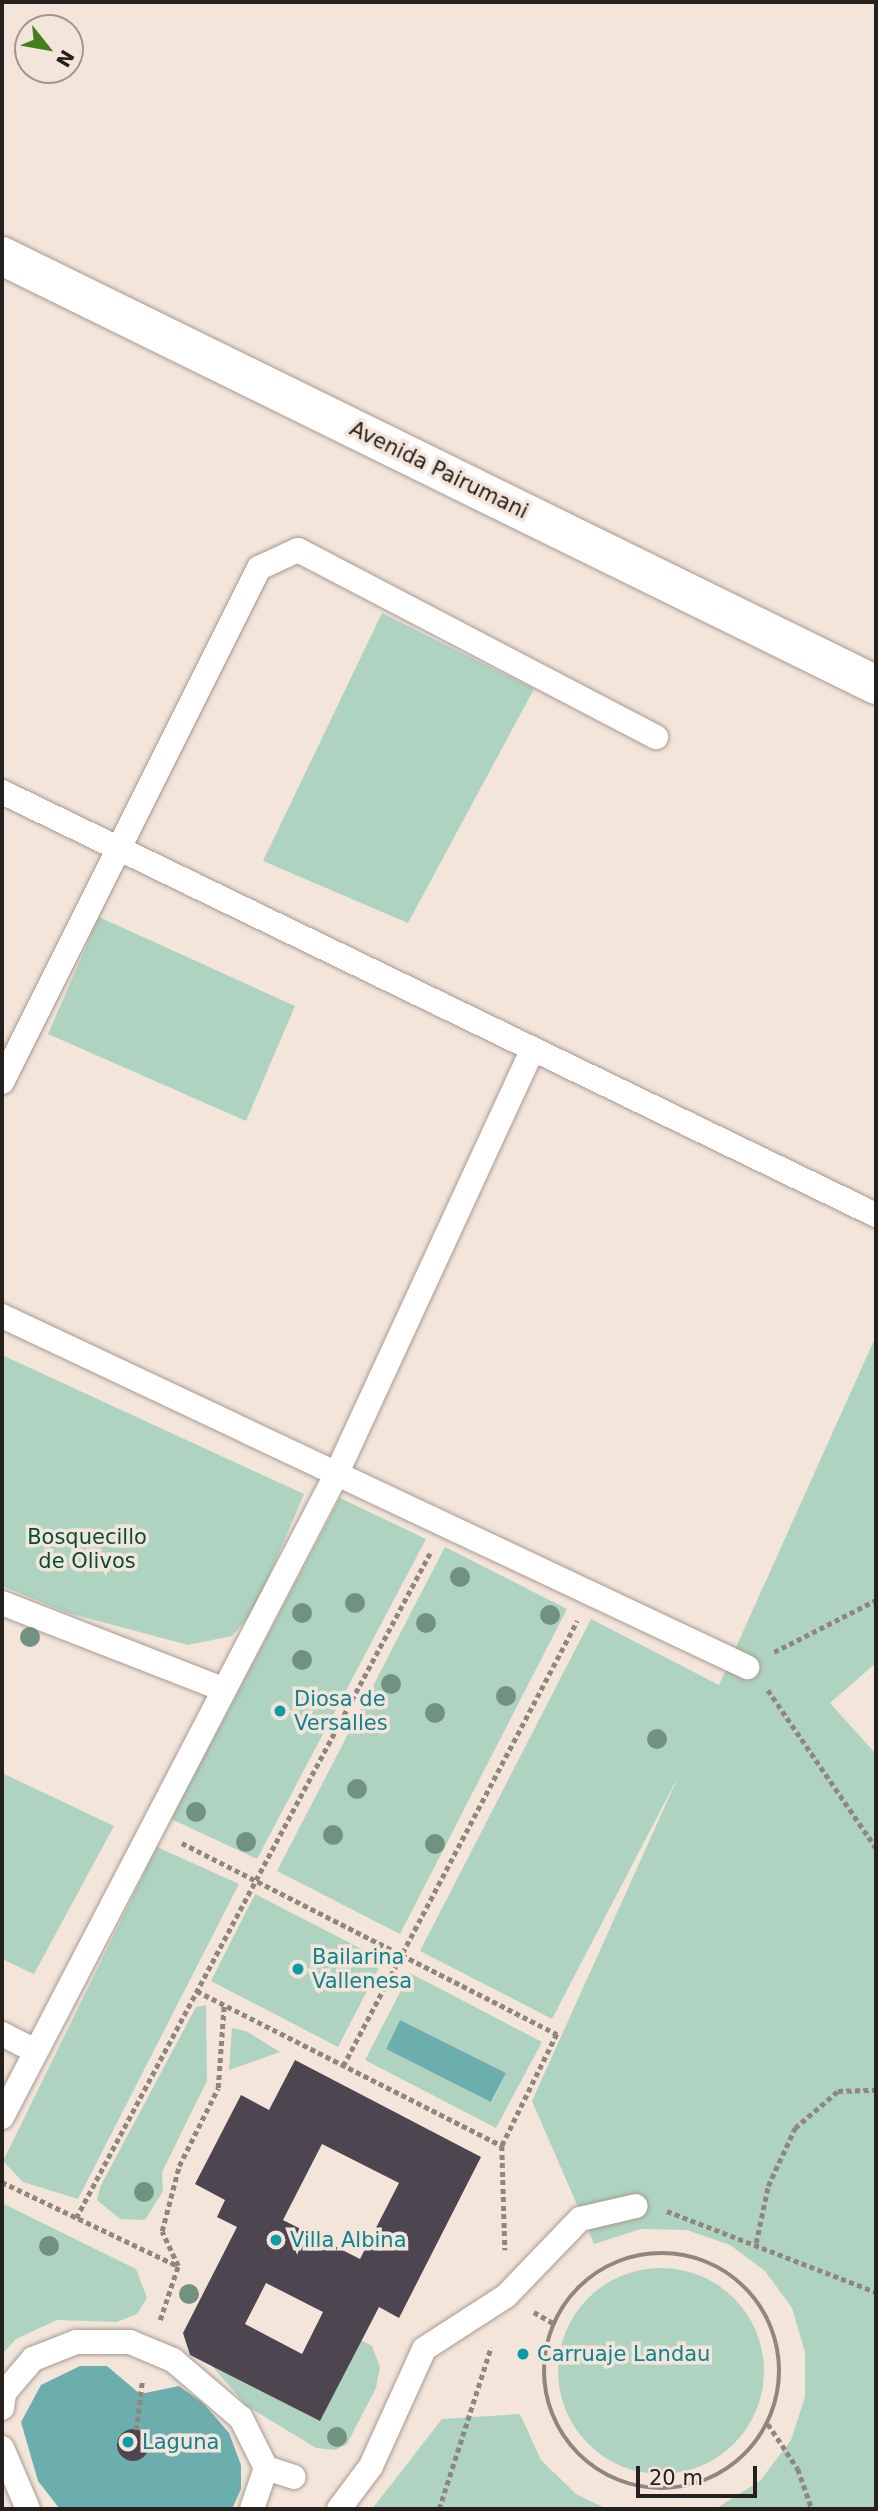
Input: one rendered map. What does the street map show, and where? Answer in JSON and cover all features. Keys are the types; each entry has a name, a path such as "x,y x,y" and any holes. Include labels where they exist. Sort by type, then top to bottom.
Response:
{"main road":[{"name":"Avenida Pairumani","path":"2,256 876,685"}],"lane":[{"path":"2,1082 114,851 259,568 298,550 656,737"},
{"path":"2,792 114,851 876,1215"},
{"path":"2,2117 149,1828 335,1477 531,1052"},
{"path":"2,1316 335,1477 747,1667"},
{"path":"2,1603 223,1689"},
{"path":"2,2034 34,2050"},
{"path":"339,2509 371,2466 424,2349 506,2296 580,2219 636,2206"},
{"path":"2,2408 4,2393 33,2359 76,2342 131,2342 150,2350 208,2385 241,2418 266,2468 252,2509"},
{"path":"2,2448 28,2509"},
{"path":"266,2468 294,2477"}],"path":[{"path":"76,2218 444,1527"},
{"path":"343,2066 591,1595"},
{"path":"876,1600 747,1667 792,1717 876,1848"},
{"path":"149,1828 256,1879 557,2034 502,2146 506,2296 439,2509"},
{"path":"197,1992 502,2146"},
{"path":"136,2430 140,2394 150,2350 177,2266 162,2231 179,2166 218,2088 224,2005"},
{"path":"756,2243 768,2186 795,2128 838,2091 876,2090"},
{"path":"2,2182 177,2266"},
{"path":"636,2206 677,2213 876,2292"},
{"path":"663,2253 712,2263 743,2284 766,2314 778,2349 779,2387 767,2423 747,2453 694,2483 646,2488 611,2478 581,2458 558,2429 546,2395 544,2359 553,2323 574,2292 603,2268 663,2253"},
{"path":"767,2423 798,2469 812,2509"}],"green space":[{"path":"382,613 534,689 408,923 263,861"},
{"path":"99,917 295,1006 246,1121 48,1034"},
{"path":"876,1336 876,1663 830,1703 876,1754 876,2509 715,2509 760,2481 791,2440 805,2397 805,2352 792,2308 765,2271 730,2245 687,2230 641,2229 594,2244 532,2101 679,1775 552,2019 420,1951 591,1619 719,1685"},
{"name":"Bosquecillo de Olivos","path":"2,1355 304,1494 255,1609 232,1636 188,1645 68,1613 2,1586"},
{"path":"340,1498 426,1539 257,1859 171,1819"},
{"path":"445,1547 567,1609 400,1934 277,1871"},
{"path":"2,1773 114,1826 34,1974 2,1959"},
{"path":"157,1847 239,1884 78,2199 23,2182 3,2161"},
{"path":"255,1894 383,1960 338,2047 211,1981"},
{"path":"410,1973 542,2042 496,2128 365,2060","holes":["400,2020 506,2073 492,2102 386,2049"]},
{"path":"206,2005 207,2081 162,2172 163,2191 145,2220 120,2219 97,2200 100,2187 196,2007"},
{"path":"232,2028 246,2031 280,2052 229,2070"},
{"path":"2,2203 136,2269 147,2298 137,2314 117,2322 57,2320 16,2339 2,2354"},
{"path":"661,2268 700,2276 734,2298 756,2332 764,2371 756,2410 734,2444 700,2466 661,2474 622,2466 588,2444 566,2410 558,2371 566,2332 588,2298 622,2276"},
{"path":"361,2340 372,2346 380,2367 376,2388 347,2444 335,2450 316,2448 247,2406 211,2365 320,2421"},
{"path":"520,2414 541,2460 576,2494 607,2509 372,2509 442,2419"}],"water":[{"path":"400,2020 506,2073 491,2102 386,2049"},
{"name":"Laguna","path":"80,2366 107,2366 140,2394 179,2386 203,2403 229,2433 241,2465 241,2489 232,2509 59,2508 38,2481 21,2422 41,2385"}],"building":[{"name":"Villa Albina","path":"295,2060 481,2157 399,2318 379,2307 320,2421 190,2355 183,2333 237,2227 217,2217 225,2200 195,2184 241,2095 269,2110","holes":["322,2144 399,2183 360,2259 283,2220","266,2283 323,2312 302,2354 245,2324"]},
{"path":"133,2429 144,2434 149,2445 144,2456 133,2461 122,2456 117,2445 122,2434"}],"place":[{"name":"Diosa de Versalles","path":"280,1711"},
{"name":"Bailarina Vallenesa","path":"298,1969"},
{"name":"Villa Albina","path":"276,2240"},
{"name":"Carruaje Landau","path":"523,2354"},
{"name":"Laguna","path":"128,2442"}]}
